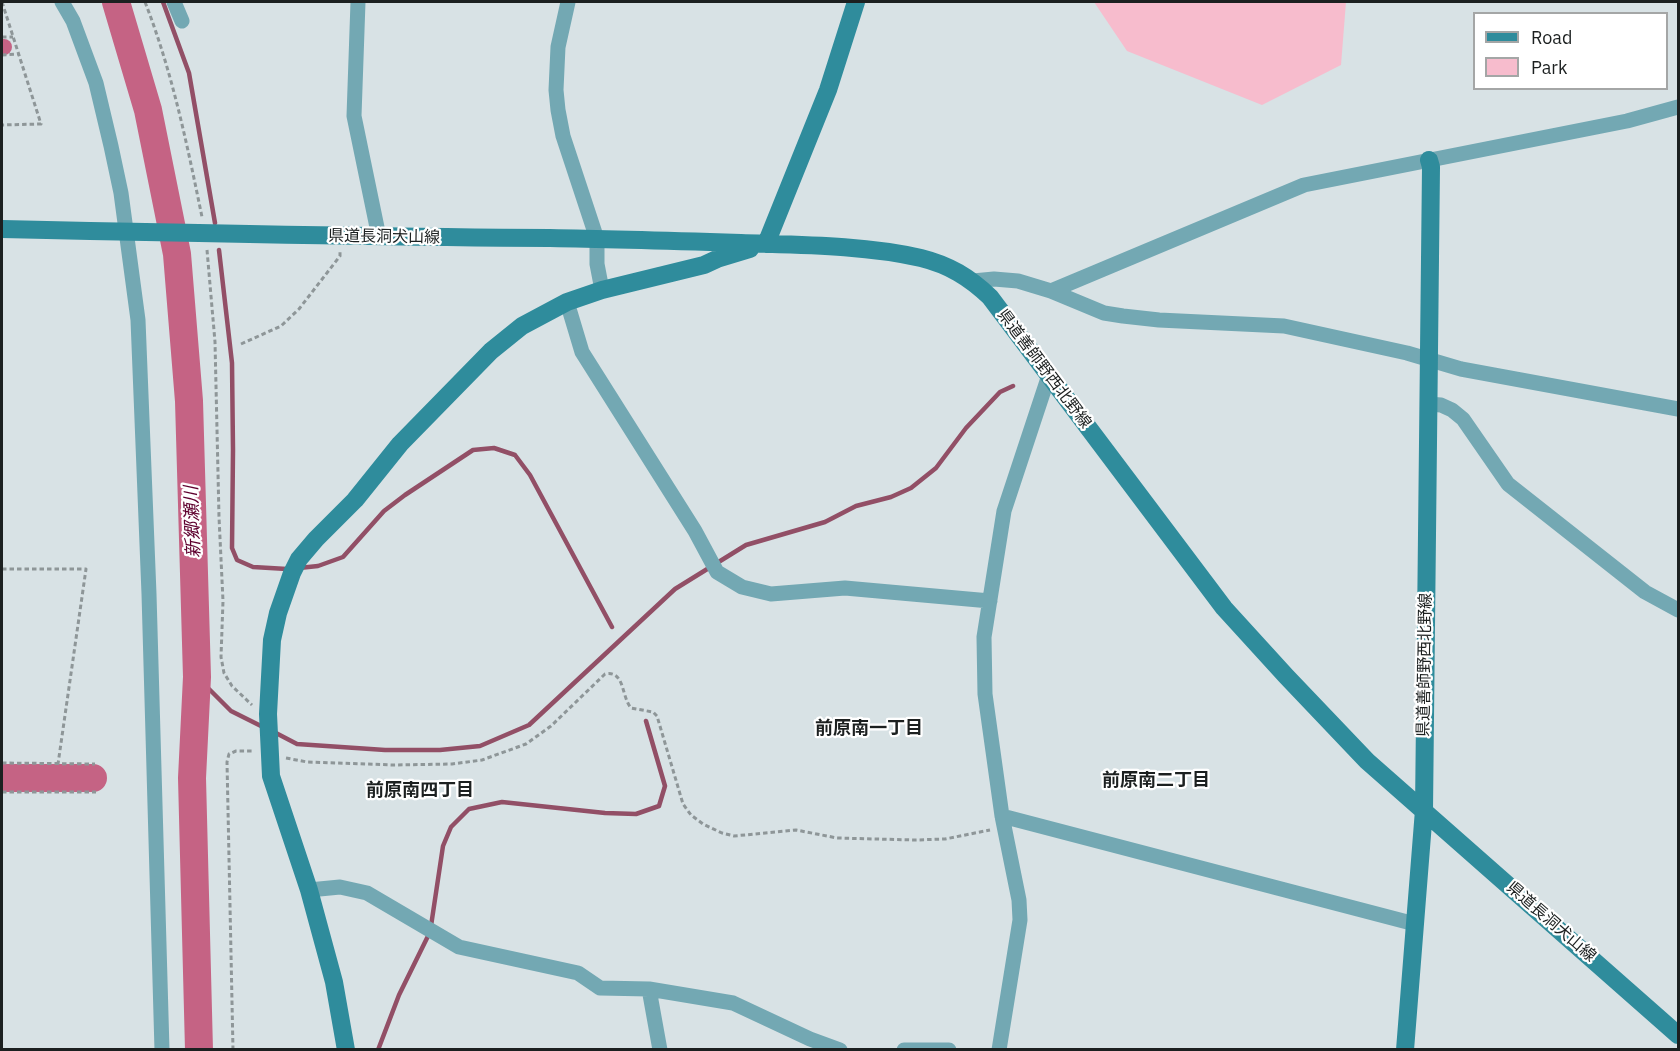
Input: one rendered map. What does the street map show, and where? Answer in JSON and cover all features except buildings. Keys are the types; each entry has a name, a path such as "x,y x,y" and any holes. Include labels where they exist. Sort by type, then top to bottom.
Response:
{"main road":[{"path":"345,1050 334,982 309,890 271,777 269,717 273,640 278,613 296,566 316,539 356,500 400,444 491,351 522,326 567,302 602,290 704,265 766,244 828,90 856,2"},
{"name":"県道善師野西北野線","path":"1405,1050 1424,810 1431,167 1429,160"},
{"name":"県道長洞犬山線","path":"2,229 766,244"},
{"name":"県道善師野西北野線","path":"766,244 822,246 906,255 937,262 957,270 973,281 990,297 1224,608 1367,761 1424,810"},
{"name":"県道長洞犬山線","path":"1424,810 1678,1035"}],"street":[{"path":"62,2 73,21 96,83 121,193 138,320 149,594 162,1050"},
{"path":"174,2 182,21"},
{"path":"358,2 354,116 379,237"},
{"path":"568,2 558,47 555,90 564,136 597,239 597,264 602,290"},
{"path":"1051,291 1304,185 1627,121 1678,107"},
{"path":"973,281 994,279 1018,281 1051,291 1104,313 1159,320 1284,326 1428,358 1461,369 1678,409"},
{"path":"567,302 582,352 704,547 717,572 742,587 771,594 845,588 990,601"},
{"path":"999,1050 1020,920 1019,900 1003,821 985,694 984,637 1004,511 1046,372"},
{"path":"1428,404 1441,405 1463,419 1508,484 1645,592 1678,610"},
{"path":"1003,821 1415,924"},
{"path":"309,890 340,887 367,892 459,947 578,973 600,988 649,989 733,1003 840,1050"},
{"path":"649,989 660,1050"},
{"path":"903,1050 950,1050"}],"path":[{"path":"2,2 41,124 2,126"},
{"path":"145,2 165,54 171,79 202,233 215,342 223,601 221,657 224,673 232,686 249,704 269,717"},
{"path":"2,37 13,37"},
{"path":"2,54 18,54"},
{"path":"241,344 281,326 298,309 340,256 341,236"},
{"path":"2,569 86,569 58,764"},
{"path":"233,1050 227,762 229,754 236,751 269,751 307,762 350,764 453,764 482,760 526,744 551,726 604,674 612,673 617,675 621,682 626,702 631,708 637,711 653,712 657,716 683,804 691,815 703,824 722,833 748,836 796,830 837,838 945,839 978,833 1003,821"},
{"path":"2,763 95,764"},
{"path":"2,792 96,792"}],"green space":[{"path":"1094,2 1346,2 1341,65 1262,105 1127,51"}],"waterway":[{"name":"新郷瀬川","path":"116,2 148,110 177,254 189,401 197,677 192,778 199,1050"},
{"path":"163,2 189,73 215,223"},
{"path":"219,250 232,363 232,548 237,560 253,567 287,569"},
{"path":"274,732 297,744 385,750 440,750 480,746 529,725 675,589 746,545 825,522 856,506 891,497 911,488 936,468 966,428 1000,392 1013,386"},
{"path":"299,568 318,566 343,557 384,511 405,495 473,450 494,448 515,455 530,475 612,627"},
{"path":"197,677 231,711 263,727"},
{"path":"431,926 443,846 451,827 469,809 502,802 636,814 659,806 665,786 646,721"},
{"path":"2,778 93,778"},
{"path":"378,1050 399,995 429,934"}],"district":[{"name":"前原南一丁目","path":"869,729"},
{"name":"前原南二丁目","path":"1156,781"},
{"name":"前原南四丁目","path":"420,791"}]}
